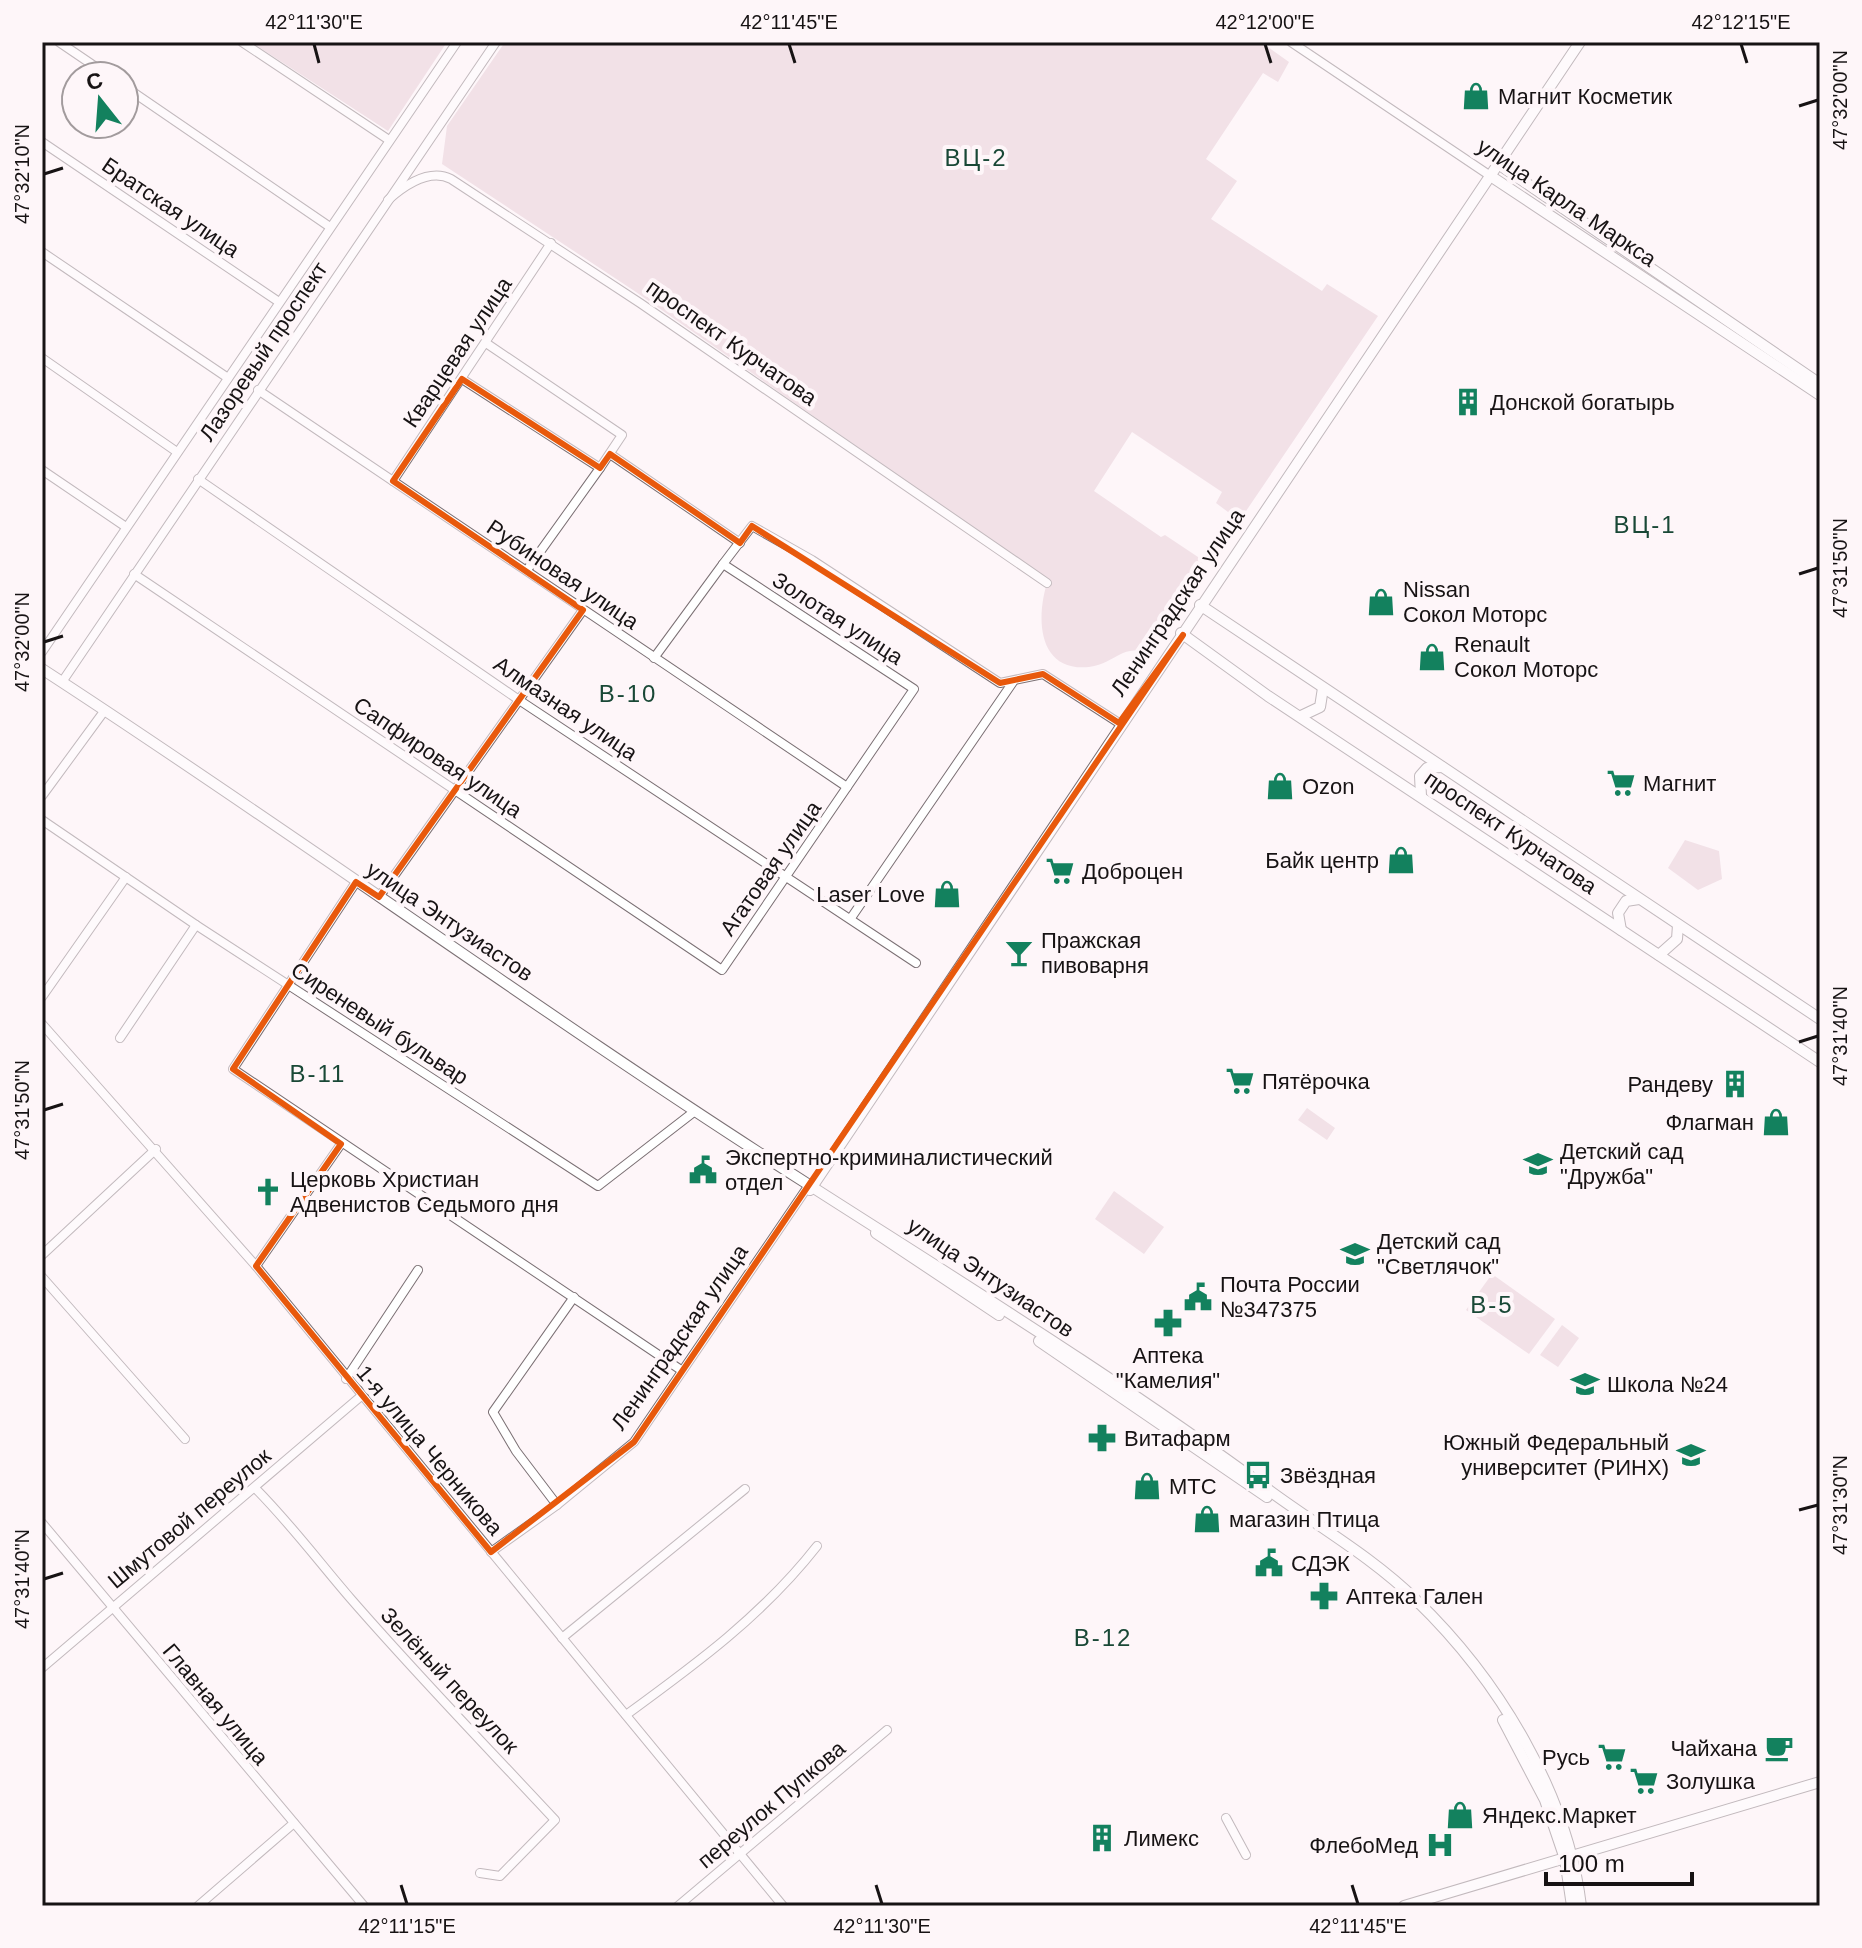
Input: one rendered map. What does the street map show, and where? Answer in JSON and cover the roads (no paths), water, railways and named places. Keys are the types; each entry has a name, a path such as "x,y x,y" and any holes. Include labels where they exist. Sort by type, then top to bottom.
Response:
{"street":[{"path":"59,42 85,60"},
{"path":"242,42 389,140"},
{"name":"Лазоревый проспект","path":"42,652 457,42"},
{"name":"Лазоревый проспект","path":"62,682 496,42"},
{"name":"улица Карла Маркса","path":"1291,42 1820,395"},
{"name":"Ленинградская улица","path":"491,1552 557,1505 634,1442 810,1188 1119,723 1579,42"},
{"path":"140,97 330,227"},
{"name":"Братская улица","path":"42,142 279,302"},
{"name":"улица Карла Маркса","path":"1497,164 1820,384"},
{"name":"проспект Курчатова","path":"388,200 418,180 443,175 551,243 1047,583"},
{"name":"Кварцевая улица","path":"393,481 551,243"},
{"path":"42,252 228,378"},
{"path":"486,343 622,435 527,570"},
{"path":"42,358 177,452"},
{"path":"462,379 600,468"},
{"name":"Рубиновая улица","path":"258,390 847,787"},
{"path":"610,454 740,543"},
{"path":"42,470 126,527"},
{"name":"Алмазная улица","path":"198,479 519,700 916,963"},
{"path":"654,658 752,526 812,560 1000,683 1013,682"},
{"name":"Золотая улица","path":"723,564 914,689 847,787"},
{"name":"Сапфировая улица","path":"134,574 722,970"},
{"name":"проспект Курчатова","path":"1200,605 1820,1019"},
{"path":"379,897 583,610"},
{"path":"810,1188 1182,634"},
{"name":"проспект Курчатова","path":"1182,634 1820,1062"},
{"name":"улица Энтузиастов","path":"42,669 810,1188 905,1243 1380,1567 1448,1633 1500,1701 1552,1797 1581,1906"},
{"path":"851,918 1013,682 1023,676 1043,674 1119,723"},
{"path":"1301,716 1320,707 1323,688"},
{"path":"42,796 105,710"},
{"path":"1421,796 1420,776 1427,768 1442,767"},
{"name":"Агатовая улица","path":"722,970 847,787"},
{"name":"Сиреневый бульвар","path":"42,820 196,925 598,1186 695,1111"},
{"path":"42,997 126,877"},
{"path":"356,882 233,1069 681,1370"},
{"path":"1621,930 1618,913 1626,901 1639,899"},
{"path":"120,1038 196,925"},
{"path":"1659,955 1677,939 1678,925"},
{"name":"1-я улица Черникова","path":"42,1024 156,1149 256,1266 360,1397 783,1906"},
{"path":"256,1266 341,1144"},
{"path":"42,1255 156,1149"},
{"path":"346,1379 418,1270"},
{"path":"42,1277 185,1439"},
{"path":"557,1505 516,1451 493,1412 574,1297"},
{"name":"Шмутовой переулок","path":"42,1668 110,1606 255,1488 360,1397"},
{"name":"Зелёный переулок","path":"255,1488 299,1532 349,1597 465,1728 555,1820 500,1876 480,1873"},
{"path":"562,1638 745,1489"},
{"name":"Главная улица","path":"42,1523 364,1906"},
{"path":"626,1715 743,1627 786,1586 817,1546"},
{"name":"переулок Пупкова","path":"678,1906 887,1730"},
{"path":"1423,1906 1820,1785"},
{"path":"1226,1818 1246,1855"},
{"path":"198,1906 294,1823"},
{"path":"1404,1906 1571,1861"},
{"path":"1571,1861 1572,1906"}],"place":[{"name":"Магнит Косметик","path":"1476,96"},
{"name":"Донской богатырь","path":"1468,402"},
{"name":"Nissan Сокол Моторс","path":"1381,602"},
{"name":"Renault Сокол Моторс","path":"1432,657"},
{"name":"Магнит","path":"1621,783"},
{"name":"Ozon","path":"1280,786"},
{"name":"Байк центр","path":"1401,860"},
{"name":"Доброцен","path":"1060,871"},
{"name":"Laser Love","path":"947,894"},
{"name":"Пражская пивоварня","path":"1019,953"},
{"name":"Пятёрочка","path":"1240,1081"},
{"name":"Рандеву","path":"1735,1084"},
{"name":"Флагман","path":"1776,1122"},
{"name":"Детский сад \"Дружба\"","path":"1538,1164"},
{"name":"Экспертно-криминалистический отдел","path":"703,1170"},
{"name":"Церковь Христиан Адвенистов Седьмого дня","path":"268,1192"},
{"name":"Детский сад \"Светлячок\"","path":"1355,1254"},
{"name":"Почта России №347375","path":"1198,1297"},
{"name":"Аптека \"Камелия\"","path":"1168,1323"},
{"name":"Школа №24","path":"1585,1384"},
{"name":"Витафарм","path":"1102,1438"},
{"name":"Южный Федеральный университет (РИНХ)","path":"1691,1455"},
{"name":"Звёздная","path":"1258,1475"},
{"name":"МТС","path":"1147,1486"},
{"name":"магазин Птица","path":"1207,1519"},
{"name":"СДЭК","path":"1269,1563"},
{"name":"Аптека Гален","path":"1324,1596"},
{"name":"Чайхана","path":"1779,1748"},
{"name":"Русь","path":"1612,1757"},
{"name":"Золушка","path":"1644,1781"},
{"name":"Яндекс.Маркет","path":"1460,1815"},
{"name":"Лимекс","path":"1102,1838"},
{"name":"ФлебоМед","path":"1440,1845"}],"district":[{"name":"ВЦ-2","path":"976,158"},
{"name":"ВЦ-1","path":"1645,525"},
{"name":"В-10","path":"628,694"},
{"name":"В-11","path":"318,1074"},
{"name":"В-5","path":"1492,1305"},
{"name":"В-12","path":"1103,1638"}]}
